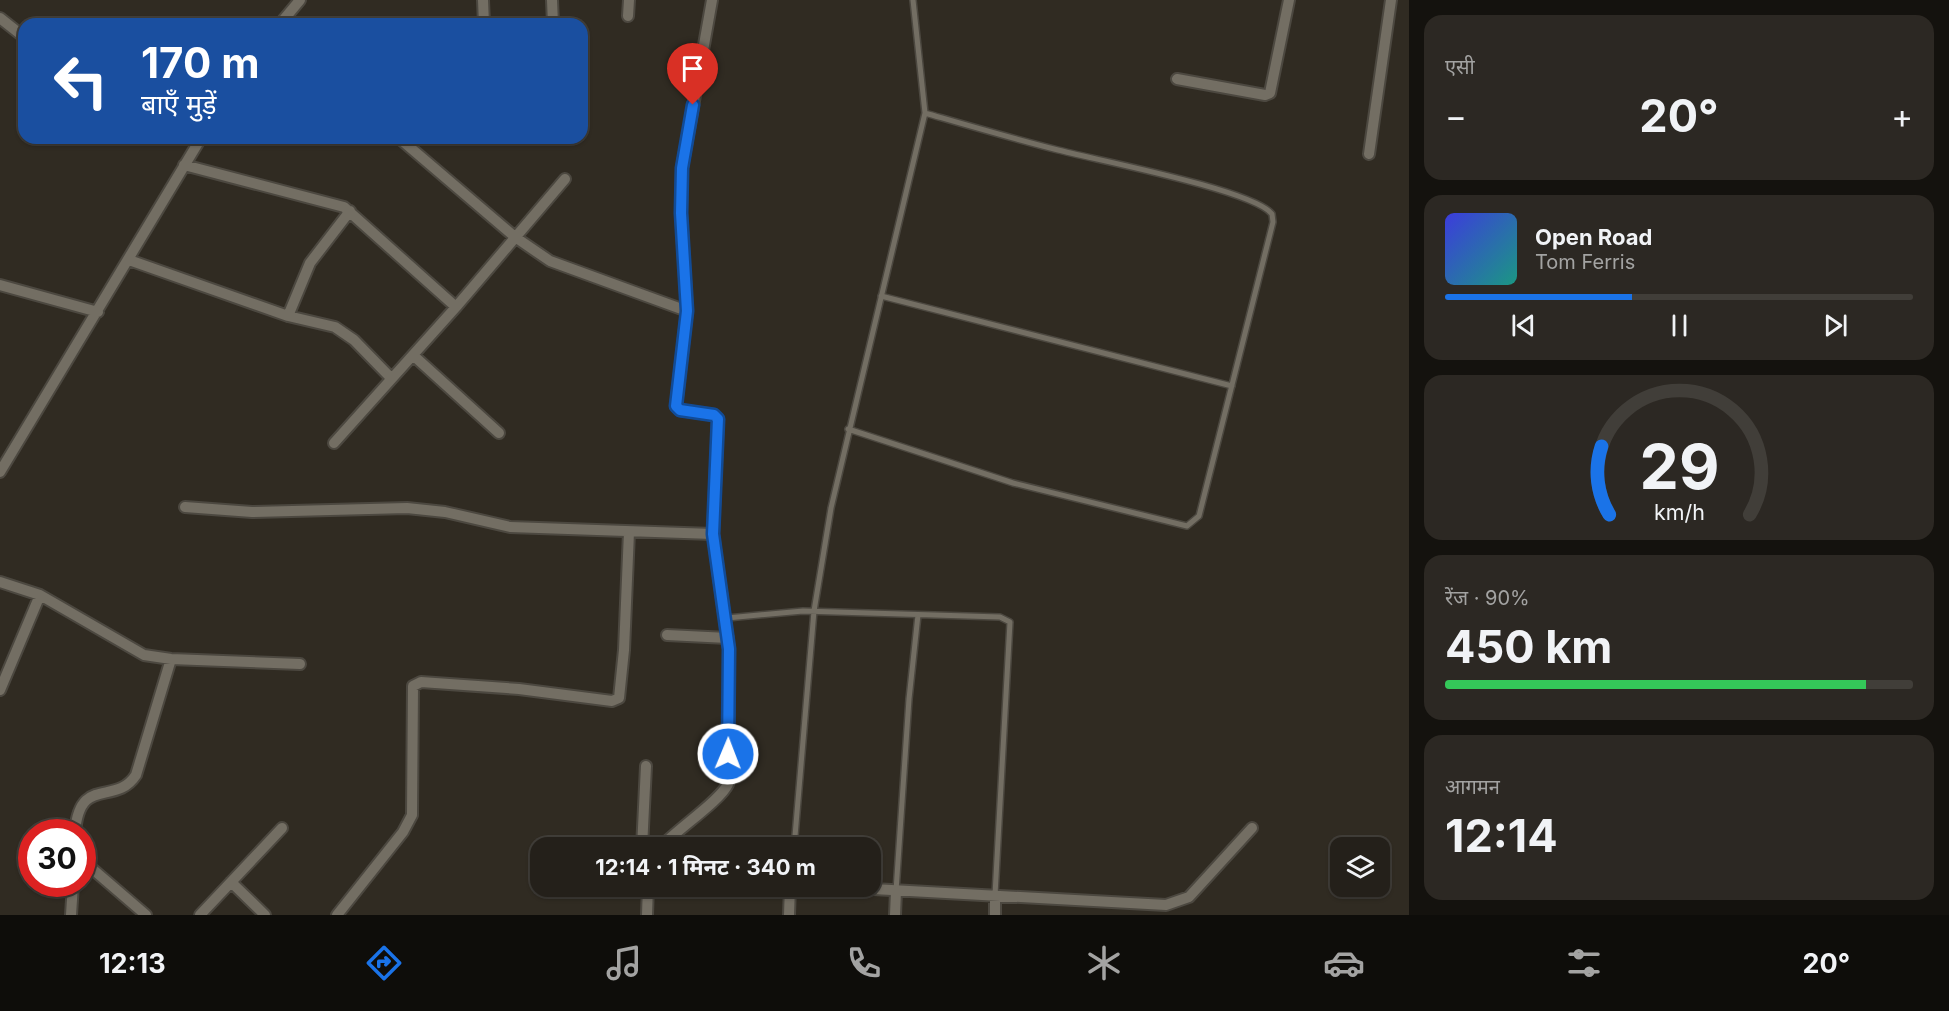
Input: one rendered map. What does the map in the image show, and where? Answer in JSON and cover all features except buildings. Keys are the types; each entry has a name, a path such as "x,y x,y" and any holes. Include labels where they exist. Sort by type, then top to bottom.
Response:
{"street":[{"path":"285,18 300,0"},
{"path":"483,0 484,18"},
{"path":"552,0 553,18"},
{"path":"628,0 628,16"},
{"path":"671,837 724,792 728,784 727,618 713,534 717,417 680,410 676,406 687,311 681,213 682,168 712,0"},
{"path":"1178,79 1265,95 1270,93 1289,0"},
{"path":"1369,154 1391,0"},
{"path":"0,18 18,32"},
{"path":"0,472 129,260 195,144"},
{"path":"406,144 515,237 556,264 687,311"},
{"path":"184,165 309,196 350,211 456,307"},
{"path":"334,443 391,378 414,356 565,179"},
{"path":"288,316 310,263 350,211"},
{"path":"129,260 288,316 335,327 354,340 391,378"},
{"path":"0,285 98,312"},
{"path":"414,356 499,433"},
{"path":"185,507 252,512 407,508 445,512 510,527 713,534"},
{"path":"337,915 403,832 412,815 413,686 422,682 519,689 612,701 619,698 624,650 629,532"},
{"path":"0,582 40,595 137,651 171,659 300,664"},
{"path":"0,690 40,595"},
{"path":"667,635 728,639"},
{"path":"76,819 76,812 84,801 126,785 136,775 171,659"},
{"path":"643,837 646,766"},
{"path":"200,915 282,828"},
{"path":"881,890 995,896 1169,910 1189,897 1252,828"},
{"path":"96,872 146,915"},
{"path":"231,882 265,915"},
{"path":"895,915 896,891"},
{"path":"995,896 995,915"},
{"path":"71,915 72,897"},
{"path":"647,915 648,897"},
{"path":"789,915 790,897"},
{"path":"1081,902 1081,915"}],"lane":[{"path":"795,837 814,611 848,429 925,113 913,0"},
{"path":"848,429 1013,483 1187,526 1199,516 1273,222 1268,208 1200,184 1057,150 925,113"},
{"path":"881,296 1232,386"},
{"path":"727,618 814,611 1000,617 1010,622 995,896"},
{"path":"896,891 909,699 918,615"}],"route":[{"path":"693,105 682,168 681,213 687,311 676,406 680,410 714,415 718,419 713,534 727,618 728,754"}]}
